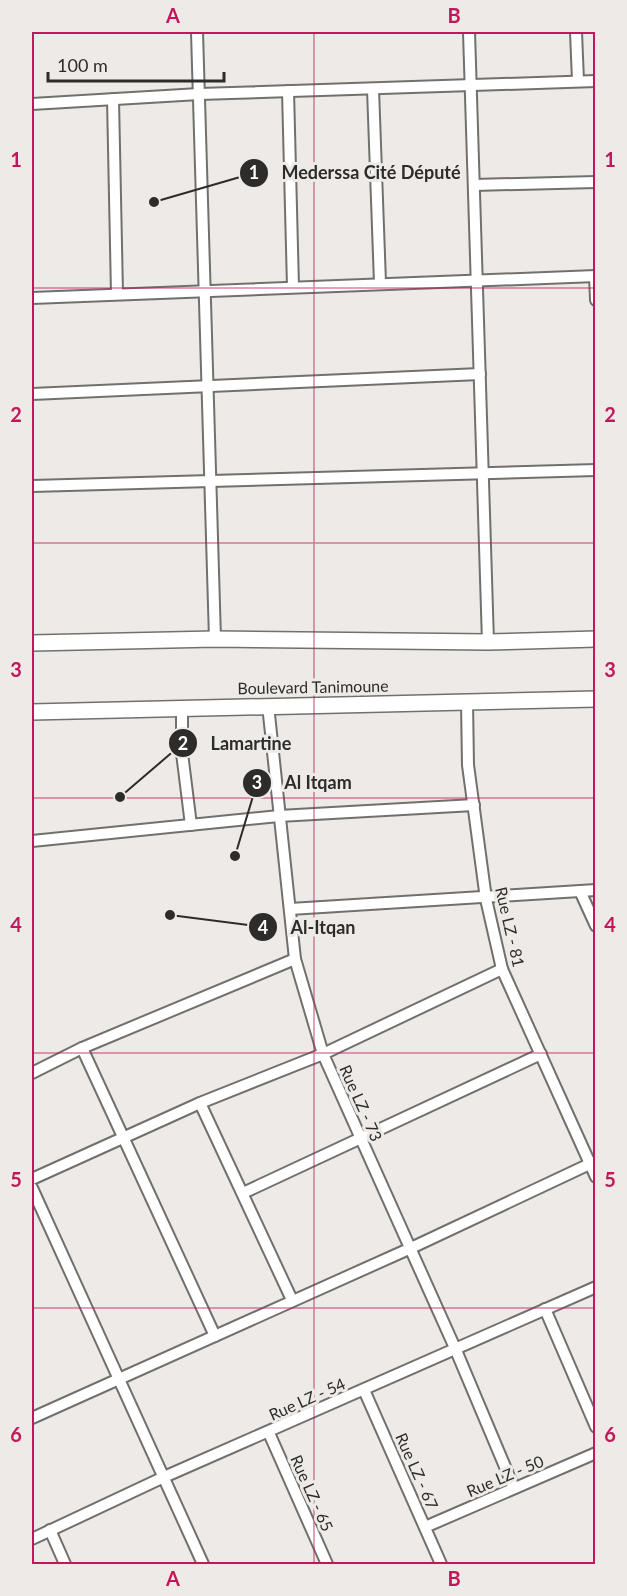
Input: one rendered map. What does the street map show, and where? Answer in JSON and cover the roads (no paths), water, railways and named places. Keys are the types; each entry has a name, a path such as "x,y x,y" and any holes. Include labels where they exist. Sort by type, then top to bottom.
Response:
{"main road":[{"path":"32,643 215,639 488,642 596,639"},
{"name":"Boulevard Tanimoune","path":"32,712 596,699"}],"street":[{"path":"197,32 215,639"},
{"path":"469,32 488,642"},
{"path":"576,32 578,81"},
{"path":"32,104 199,94 596,81"},
{"path":"374,89 380,283"},
{"path":"288,92 294,287"},
{"path":"113,99 117,294"},
{"path":"474,185 596,182"},
{"path":"32,298 595,276 596,300"},
{"path":"32,394 480,374"},
{"path":"32,486 596,470"},
{"name":"Rue LZ - 81","path":"466,702 468,765 486,899 502,969 593,1162 596,1177"},
{"name":"Rue LZ - 73","path":"268,705 296,959 323,1054 411,1248 514,1488"},
{"path":"182,708 182,753 191,825"},
{"path":"32,841 279,816 474,805"},
{"path":"290,909 486,899 596,890"},
{"path":"580,891 596,926"},
{"path":"32,1073 82,1048 296,959"},
{"path":"32,1179 200,1103 323,1054 502,969"},
{"path":"82,1048 215,1336"},
{"path":"243,1193 541,1054"},
{"path":"200,1103 292,1300"},
{"path":"32,1418 411,1248 593,1162"},
{"path":"32,1188 203,1564"},
{"name":"Rue LZ - 54","path":"32,1539 164,1477 269,1433 596,1287"},
{"path":"545,1309 596,1426"},
{"name":"Rue LZ - 67","path":"364,1390 441,1564"},
{"name":"Rue LZ - 65","path":"269,1433 327,1564"},
{"name":"Rue LZ - 50","path":"425,1527 596,1453"},
{"path":"50,1530 65,1564"}],"place":[{"name":"Mederssa Cité Député","path":"154,202"},
{"name":"Lamartine","path":"120,797"},
{"name":"Al Itqam","path":"235,856"},
{"name":"Al-Itqan","path":"170,915"}]}
